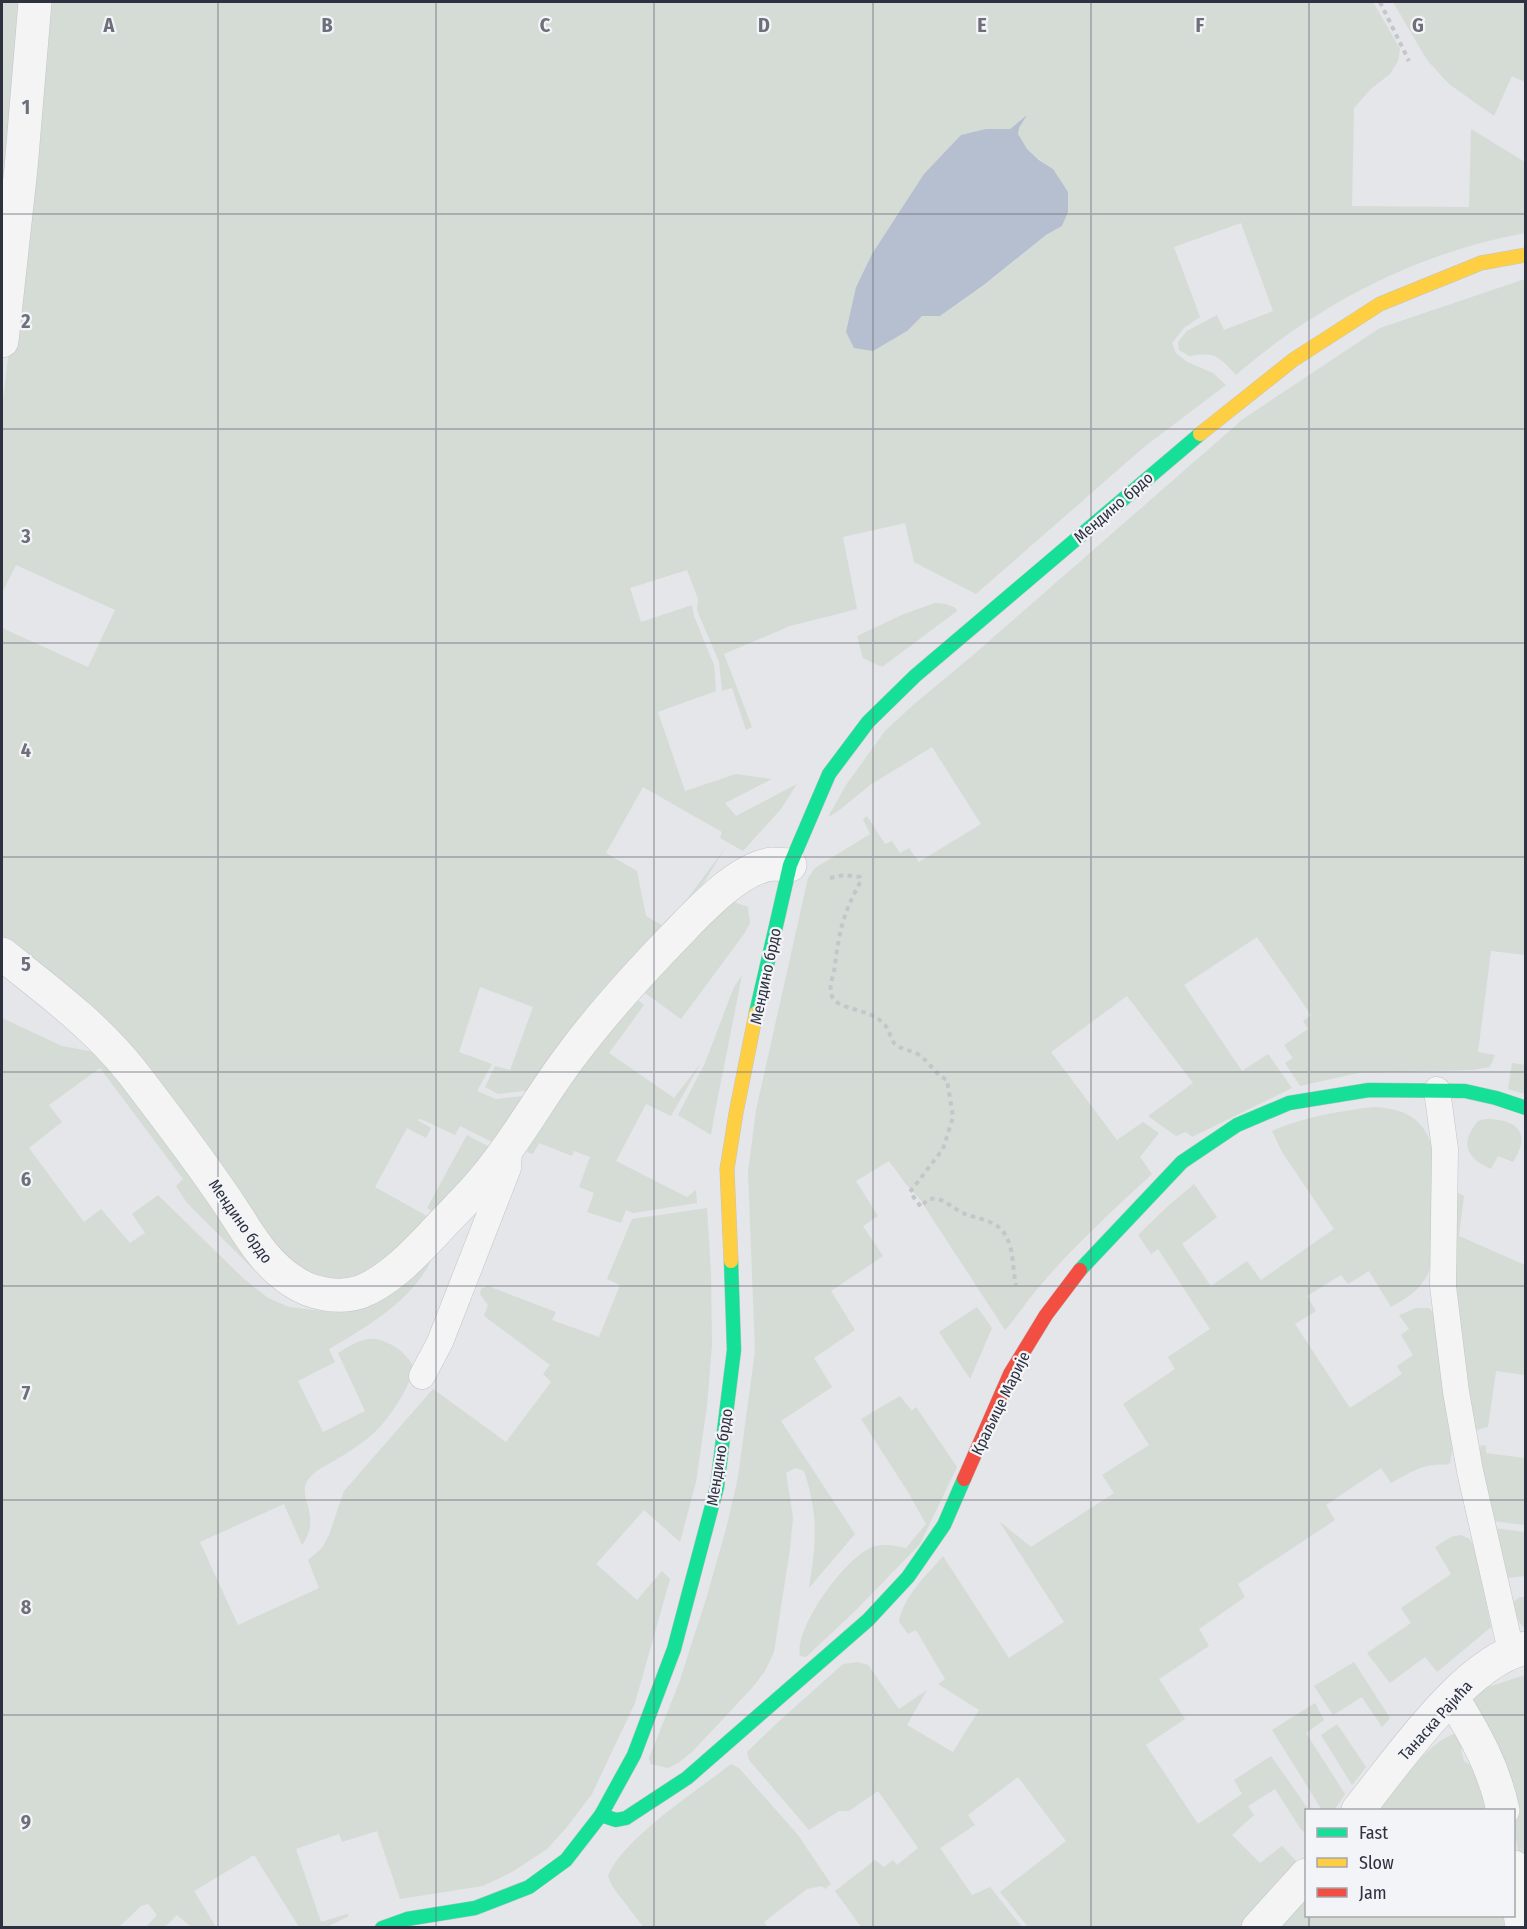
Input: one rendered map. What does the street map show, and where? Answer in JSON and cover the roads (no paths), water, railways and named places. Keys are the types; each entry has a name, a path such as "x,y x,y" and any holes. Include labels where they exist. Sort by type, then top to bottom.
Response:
{"street":[{"path":"2,340 21,168 35,2"},
{"name":"Мендино брдо","path":"382,1928 406,1919 475,1908 529,1887 566,1860 601,1815 634,1755 674,1649 717,1487 734,1350 727,1169 736,1113 788,874 829,774 868,722 915,676 1170,458 1293,360 1380,304 1481,263 1526,255"},
{"name":"Мендино брдо","path":"2,954 108,1043 221,1192 258,1250 274,1267 297,1284 317,1293 340,1296 360,1292 387,1277 421,1247 485,1179 573,1053 607,1011 687,923 742,876 760,867 773,864 788,874"},
{"name":"Краљице Марије","path":"601,1815 616,1820 626,1818 687,1778 868,1620 908,1577 944,1525 1010,1374 1038,1327 1088,1260 1182,1162 1237,1125 1289,1103 1369,1090 1465,1091 1526,1108"},
{"name":"Танаска Рајића","path":"1359,1809 1452,1697 1483,1668 1518,1649"},
{"path":"1452,1697 1476,1736 1497,1783 1503,1809"},
{"path":"1515,1875 1522,1928"},
{"path":"1258,1928 1305,1876"}],"lane":[{"path":"1437,1090 1445,1149 1443,1286 1456,1392 1470,1471 1518,1649"},
{"name":"Мендино брдо","path":"422,1376 440,1342 508,1168 509,1147"}],"water":[{"path":"1027,115 1018,134 1027,149 1053,169 1068,192 1068,212 1062,226 1046,235 984,285 940,316 922,316 907,331 873,351 854,348 846,332 856,287 872,254 924,174 961,135 986,129 1010,129"}]}
